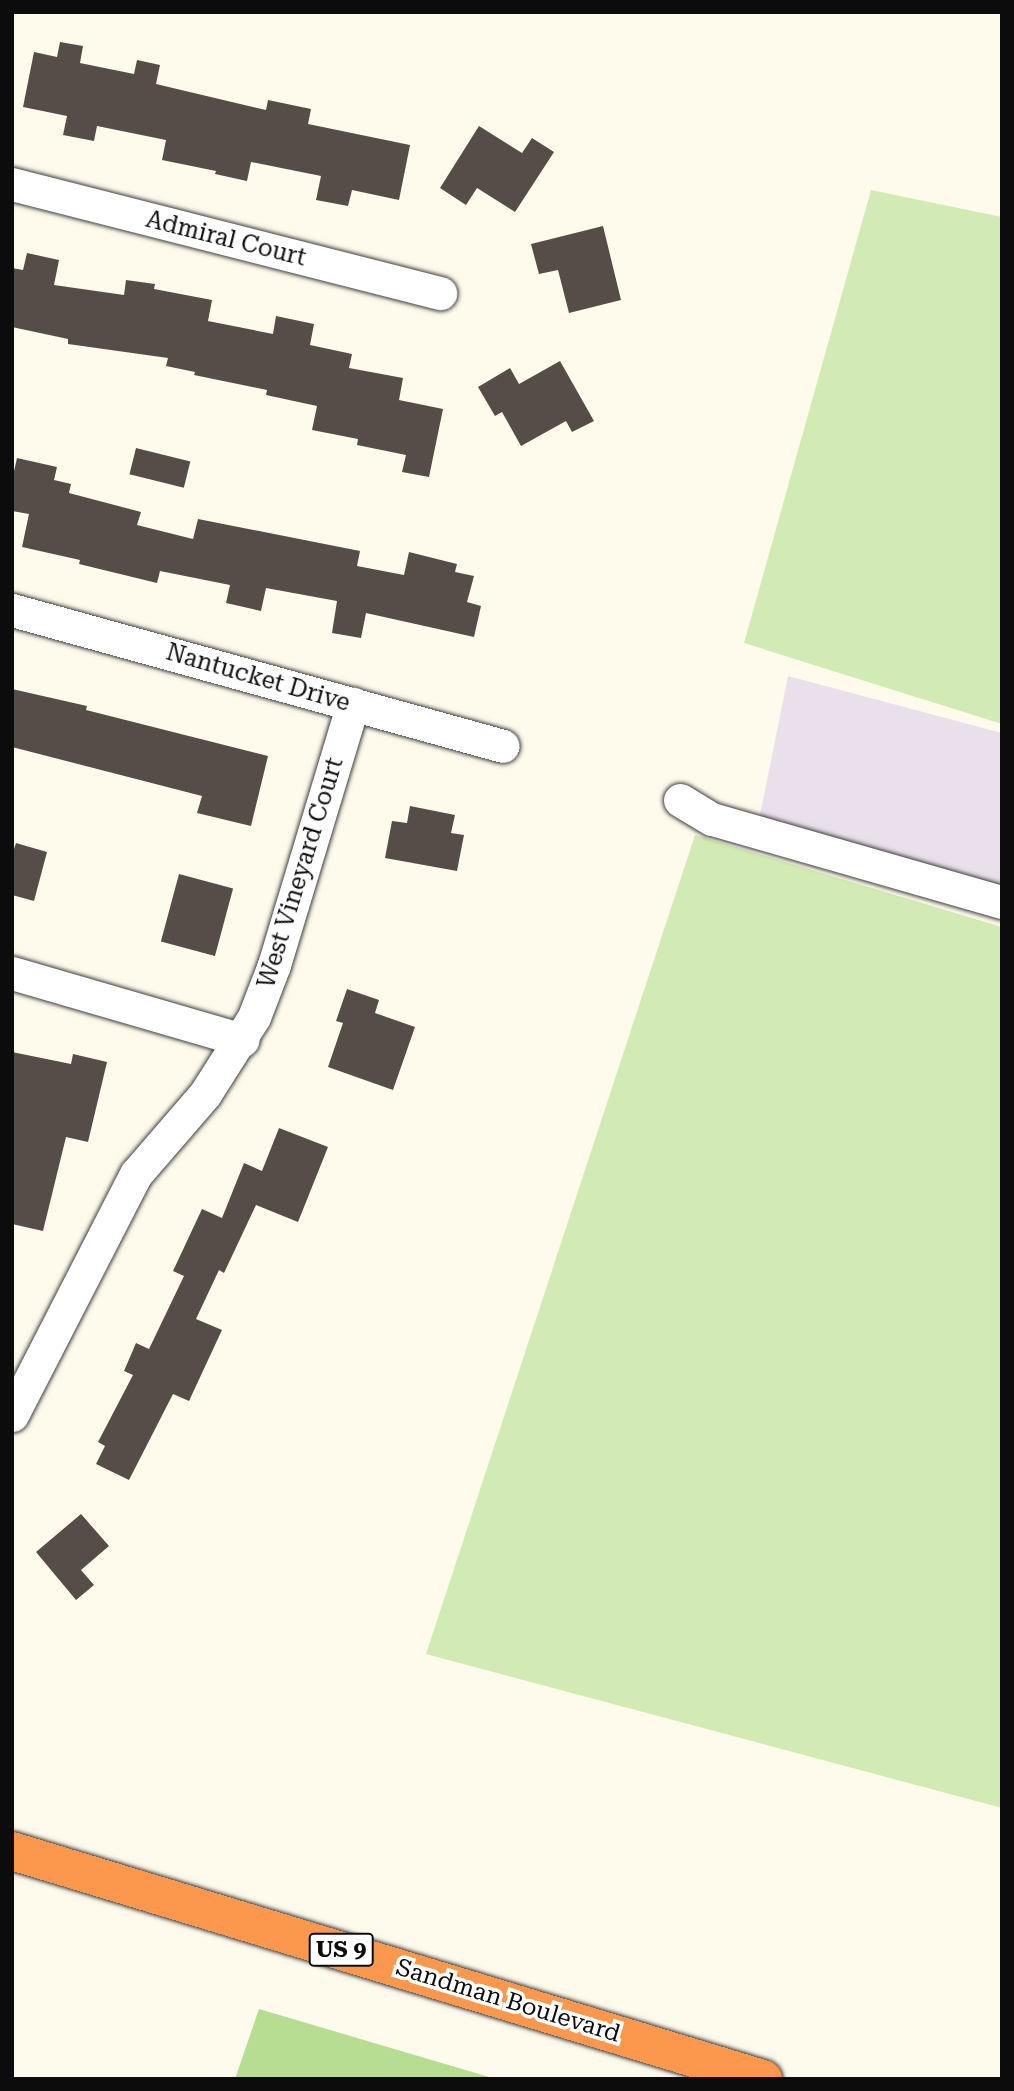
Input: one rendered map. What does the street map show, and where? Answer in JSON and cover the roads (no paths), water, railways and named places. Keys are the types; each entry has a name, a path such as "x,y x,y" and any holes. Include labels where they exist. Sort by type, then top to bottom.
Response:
{"highway":[{"name":"Sandman Boulevard","path":"12,1851 764,2079"}],"street":[{"name":"Admiral Court","path":"12,184 440,293"},
{"name":"Nantucket Drive","path":"12,610 503,746"},
{"name":"West Vineyard Court","path":"12,1415 136,1174 205,1094 242,1040 274,965 353,704"},
{"path":"680,800 712,819 1002,902"},
{"path":"12,973 242,1040"}]}
